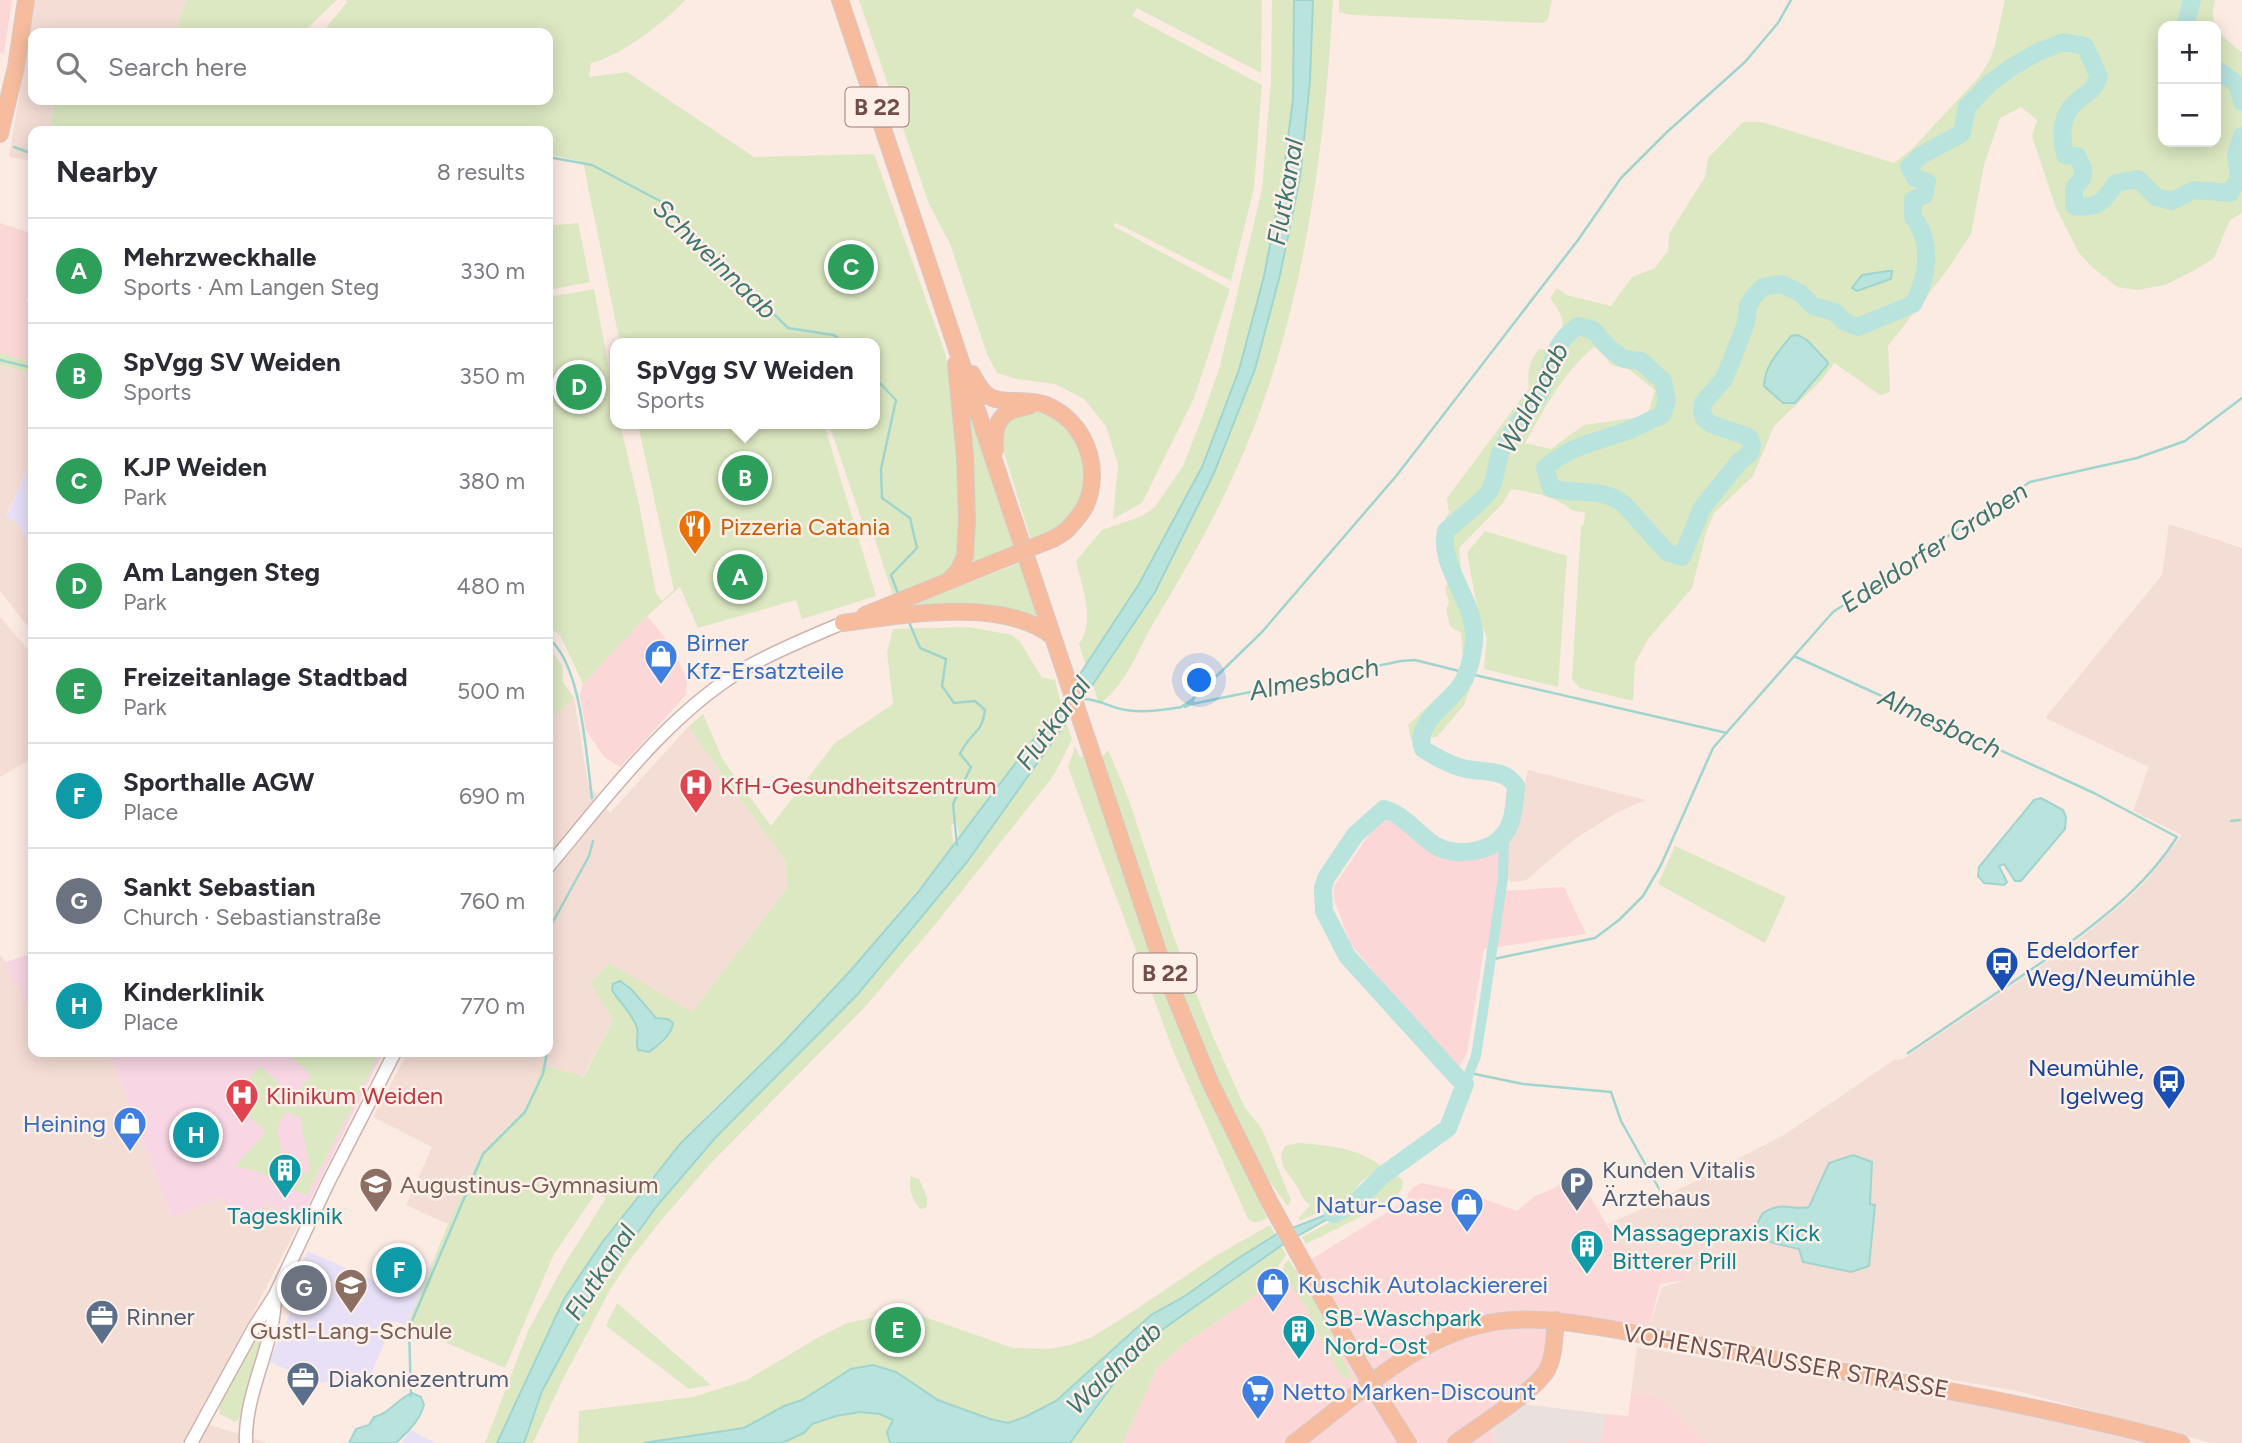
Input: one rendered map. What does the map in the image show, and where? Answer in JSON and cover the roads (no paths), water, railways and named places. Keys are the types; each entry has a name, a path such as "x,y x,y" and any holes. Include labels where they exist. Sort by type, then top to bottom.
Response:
{"main road":[{"path":"0,134 16,67 26,0"},
{"name":"B 22","path":"840,0 1165,972 1210,1082 1269,1201 1356,1358 1408,1443"},
{"path":"843,623 877,614 948,581 1053,539 1066,531 1085,507 1091,489 1091,462 1079,431 1066,418 1041,404 994,399 984,394 956,344"},
{"name":"B 22","path":"948,581 959,570 965,556 967,521 964,445 956,379 956,344"},
{"path":"999,477 994,435 998,422 1016,407 1041,404"},
{"path":"877,614 999,615 1026,620 1040,626 1052,636"},
{"name":"VOHENSTRAUSSER STRASSE","path":"1294,1443 1416,1352 1473,1327 1511,1320 1556,1320 1997,1399 2181,1443"},
{"path":"1456,1443 1537,1382 1548,1368 1552,1355 1556,1320"}],"street":[{"path":"553,861 669,728 703,697 751,664 843,623"},
{"path":"191,1443 275,1295 392,1057"},
{"path":"246,1443 248,1410 269,1344 275,1295"}],"water":[{"name":"Flutkanal","path":"1294,0 1313,0 1310,81 1300,178 1280,275 1255,369 1214,473 1155,592 967,862 857,995 716,1137 656,1207 596,1291 542,1391 524,1443 497,1443 564,1299 601,1244 680,1144 782,1044 918,892 1061,703 1139,584 1202,467 1239,370 1264,276 1283,177 1293,99"},
{"path":"1892,271 1891,279 1857,291 1852,288 1862,275"},
{"path":"1798,335 1807,340 1828,364 1795,403 1783,403 1764,386 1765,378 1777,353 1791,336"},
{"path":"2041,798 2063,810 2066,817 2065,829 2021,881 2015,881 2004,864 1999,866 2007,882 2004,885 1984,883 1978,876 1979,867 2034,800"},
{"path":"620,981 631,989 656,1018 668,1019 673,1023 668,1036 649,1052 638,1050 635,1023 612,990 613,984"},
{"path":"1853,1155 1872,1162 1870,1204 1875,1205 1869,1266 1851,1272 1803,1262 1799,1249 1774,1243 1761,1236 1758,1223 1763,1213 1782,1206 1809,1207 1829,1163"},
{"path":"1354,1204 1282,1245 1149,1339 1070,1443 890,1443 887,1432 893,1420 880,1414 860,1412 812,1424 804,1433 782,1443 643,1443 744,1428 784,1406 802,1400 851,1369 873,1365 896,1372 938,1400 1008,1423 1056,1401 1151,1315 1185,1296 1237,1259 1277,1234"},
{"path":"412,1393 421,1397 424,1405 416,1421 396,1443 349,1443 356,1429 369,1425 374,1417"}],"waterway":[{"path":"1181,707 1193,699 1185,707 1193,703 1193,699 1262,632 1397,475 1578,240 1621,178 1667,132 1745,62 1778,23 1791,0"},
{"name":"Waldnaab","path":"2186,21 2192,0"},
{"name":"Waldnaab","path":"1333,1214 1354,1204 1383,1175 1448,1128 1465,1084 1347,956 1324,911 1323,888 1326,878 1355,835 1384,809 1405,820 1436,846 1453,851 1483,849 1499,840 1508,828 1514,811 1516,786 1511,780 1497,773 1466,769 1449,763 1423,749 1421,739 1428,722 1464,680 1473,649 1471,618 1448,559 1446,531 1487,495 1494,481 1504,445 1539,395 1561,342 1578,326 1593,330 1611,350 1624,359 1641,361 1663,381 1667,401 1662,415 1581,446 1554,461 1545,468 1551,488 1597,493 1615,498 1624,504 1667,552 1682,557 1702,508 1739,462 1750,453 1752,444 1749,437 1711,424 1704,418 1702,411 1703,403 1723,380 1746,323 1748,306 1754,296 1763,287 1781,284 1800,293 1813,306 1835,312 1843,321 1858,327 1913,304 1922,283 1926,260 1924,237 1913,217 1913,200 1924,195 1927,182 1915,178 1909,167 1920,156 1962,133 1967,107 1990,83 2036,53 2063,42 2085,46 2099,77 2091,90 2071,107 2064,120 2065,155 2077,156 2083,168 2083,177 2074,189 2074,206 2099,203 2116,183 2138,179 2156,197 2172,201 2194,190 2230,193 2239,178 2236,155 2242,136"},
{"name":"Waldnaab","path":"2221,73 2238,85 2242,102"},
{"name":"Schweinnaab","path":"14,147 28,152"},
{"name":"Schweinnaab","path":"553,158 592,165 660,201 788,328 834,335 837,338"},
{"path":"0,360 28,367"},
{"name":"Schweinnaab","path":"880,383 896,400 881,469 882,498 910,518 917,548 891,575 899,596"},
{"name":"Edeldorfer Graben","path":"1489,960 1595,938 1619,920 1643,896 1661,865 1713,748 1833,612 2030,482 2137,458 2185,441 2242,398"},
{"name":"Schweinnaab","path":"909,622 920,648 946,659 942,686 954,703 975,701 985,710 981,724 960,754 971,767 953,804 957,845"},
{"path":"553,644 568,668 575,689 592,798"},
{"name":"Almesbach","path":"1794,656 2094,793 2177,837 2155,867 2129,894 2072,941"},
{"name":"Almesbach","path":"1192,704 1401,661 1415,660 1463,672"},
{"name":"Almesbach","path":"1466,673 1727,733"},
{"name":"Almesbach","path":"1083,699 1133,711 1182,707"},
{"name":"Almesbach","path":"2231,821 2240,820"},
{"name":"Almesbach","path":"1465,1084 1476,1056 1503,878 1504,836"},
{"path":"553,922 589,856 593,841"},
{"path":"1908,1053 2060,950"},
{"path":"411,1396 409,1328 483,1154 525,1112 543,1074 546,1057"},
{"path":"1470,1073 1523,1084 1611,1092 1621,1121 1662,1194"}],"place":[{"name":"KJP Weiden","path":"851,267"},
{"name":"Am Langen Steg","path":"579,387"},
{"name":"SpVgg SV Weiden","path":"745,478"},
{"name":"Pizzeria Catania","path":"695,556"},
{"name":"Mehrzweckhalle","path":"740,577"},
{"name":"Birner Kfz-Ersatzteile","path":"661,686"},
{"name":"KfH-Gesundheitszentrum","path":"696,815"},
{"name":"Edeldorfer Weg/Neumühle","path":"2002,993"},
{"name":"Neumühle, Igelweg","path":"2169,1111"},
{"name":"Klinikum Weiden","path":"242,1125"},
{"name":"Kinderklinik","path":"196,1135"},
{"name":"Heining","path":"130,1153"},
{"name":"Tagesklinik","path":"285,1200"},
{"name":"Kunden Vitalis Ärztehaus","path":"1577,1213"},
{"name":"Augustinus-Gymnasium","path":"376,1214"},
{"name":"Natur-Oase","path":"1467,1234"},
{"name":"Sporthalle AGW","path":"399,1270"},
{"name":"Massagepraxis Kick Bitterer Prill","path":"1587,1276"},
{"name":"Sankt Sebastian","path":"304,1288"},
{"name":"Kuschik Autolackiererei","path":"1273,1314"},
{"name":"Gustl-Lang-Schule","path":"351,1315"},
{"name":"Freizeitanlage Stadtbad","path":"898,1330"},
{"name":"Rinner","path":"102,1346"},
{"name":"SB-Waschpark Nord-Ost","path":"1299,1361"},
{"name":"Diakoniezentrum","path":"303,1408"},
{"name":"Netto Marken-Discount","path":"1258,1421"}]}
